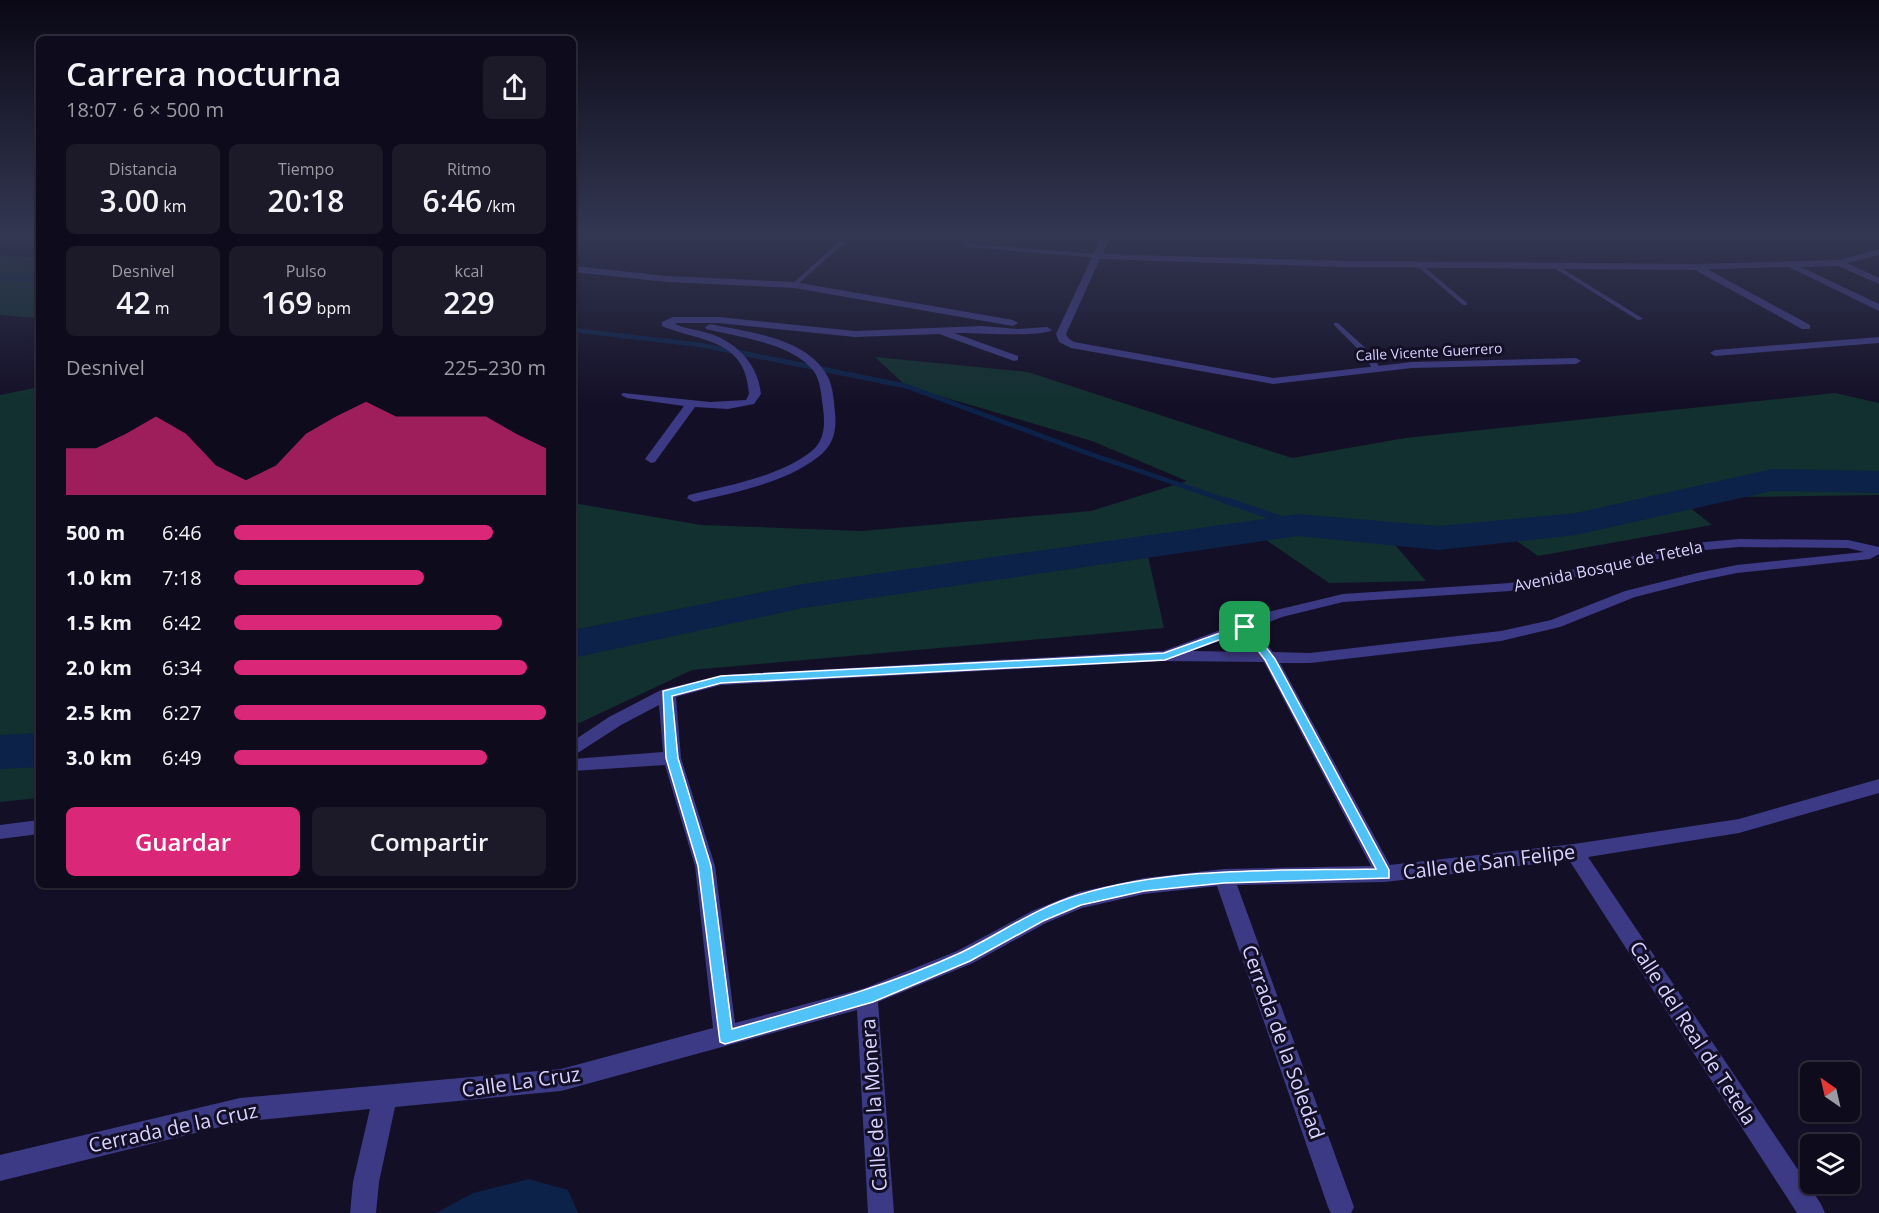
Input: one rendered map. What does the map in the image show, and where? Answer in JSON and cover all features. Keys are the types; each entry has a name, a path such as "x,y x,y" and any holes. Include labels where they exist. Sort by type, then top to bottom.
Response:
{"street":[{"path":"831,292 1061,333 1081,292"},
{"path":"1741,292 1806,327"},
{"path":"1846,292 1879,308"},
{"path":"690,320 779,345 816,366 823,378 831,429 827,444 812,456 786,469 694,498"},
{"path":"627,395 692,403 748,404 756,392 746,365 733,349 713,337 666,323 719,320 855,334 1047,330"},
{"path":"941,332 1014,358"},
{"name":"Calle Vicente Guerrero","path":"1061,333 1063,340 1071,345 1273,381 1376,368 1576,361"},
{"path":"1715,353 1879,340"},
{"path":"651,459 692,403"},
{"name":"Avenida Bosque de Tetela","path":"576,748 615,721 667,694 721,680 1165,656 1310,658 1500,636 1555,624 1630,594 1697,577 1737,569 1870,555 1875,550 1858,545 1803,543 1739,543 1694,547 1510,587 1343,598 1277,614 1165,656"},
{"path":"1245,627 1270,659 1385,874"},
{"path":"667,694 672,758 705,866 725,1037"},
{"path":"576,765 672,758"},
{"name":"Calle de San Felipe","path":"725,1037 867,998 965,957 1039,917 1079,900 1144,886 1224,877 1385,874 1574,852 1739,826 1879,786"},
{"path":"0,832 36,827"},
{"name":"Calle del Real de Tetela","path":"1574,852 1812,1213"},
{"name":"Cerrada de la Soledad","path":"1224,877 1341,1207"},
{"name":"Calle de la Monera","path":"867,998 881,1213"},
{"name":"Calle La Cruz","path":"385,1098 561,1080 725,1037"},
{"path":"363,1213 366,1182 385,1098"},
{"name":"Cerrada de la Cruz","path":"0,1168 240,1110 385,1098"}],"lane":[{"path":"1451,292 1466,304"},
{"path":"1596,292 1640,319"},
{"path":"1336,324 1368,355 1376,368"}],"green space":[{"path":"0,292 36,292 36,318 0,315"},
{"path":"875,357 1028,372 1292,458 1405,438 1835,393 1879,403 1879,495 1678,498 1712,525 1538,556 1490,522 1390,539 1426,581 1329,583 1250,529 1148,556 1164,628 692,670 576,725 576,504 701,525 861,531 1091,511 1187,481 1092,441 906,386"},
{"path":"36,388 36,798 0,802 0,395"}],"water":[{"path":"529,1179 568,1190 578,1213 436,1213 473,1193"}],"waterway":[{"path":"576,330 701,345 745,354"},
{"path":"737,352 906,386 1090,454 1230,502"},
{"path":"576,643 803,596 1298,525 1439,538 1576,524 1772,480 1879,482"},
{"path":"1225,500 1298,525"},
{"path":"0,752 36,750"}],"route":[{"path":"1245,627 1270,659 1385,874 1224,877 1144,886 1079,900 1039,917 965,957 867,998 725,1037 705,866 672,758 667,694 721,680 1165,656 1245,627"}]}
